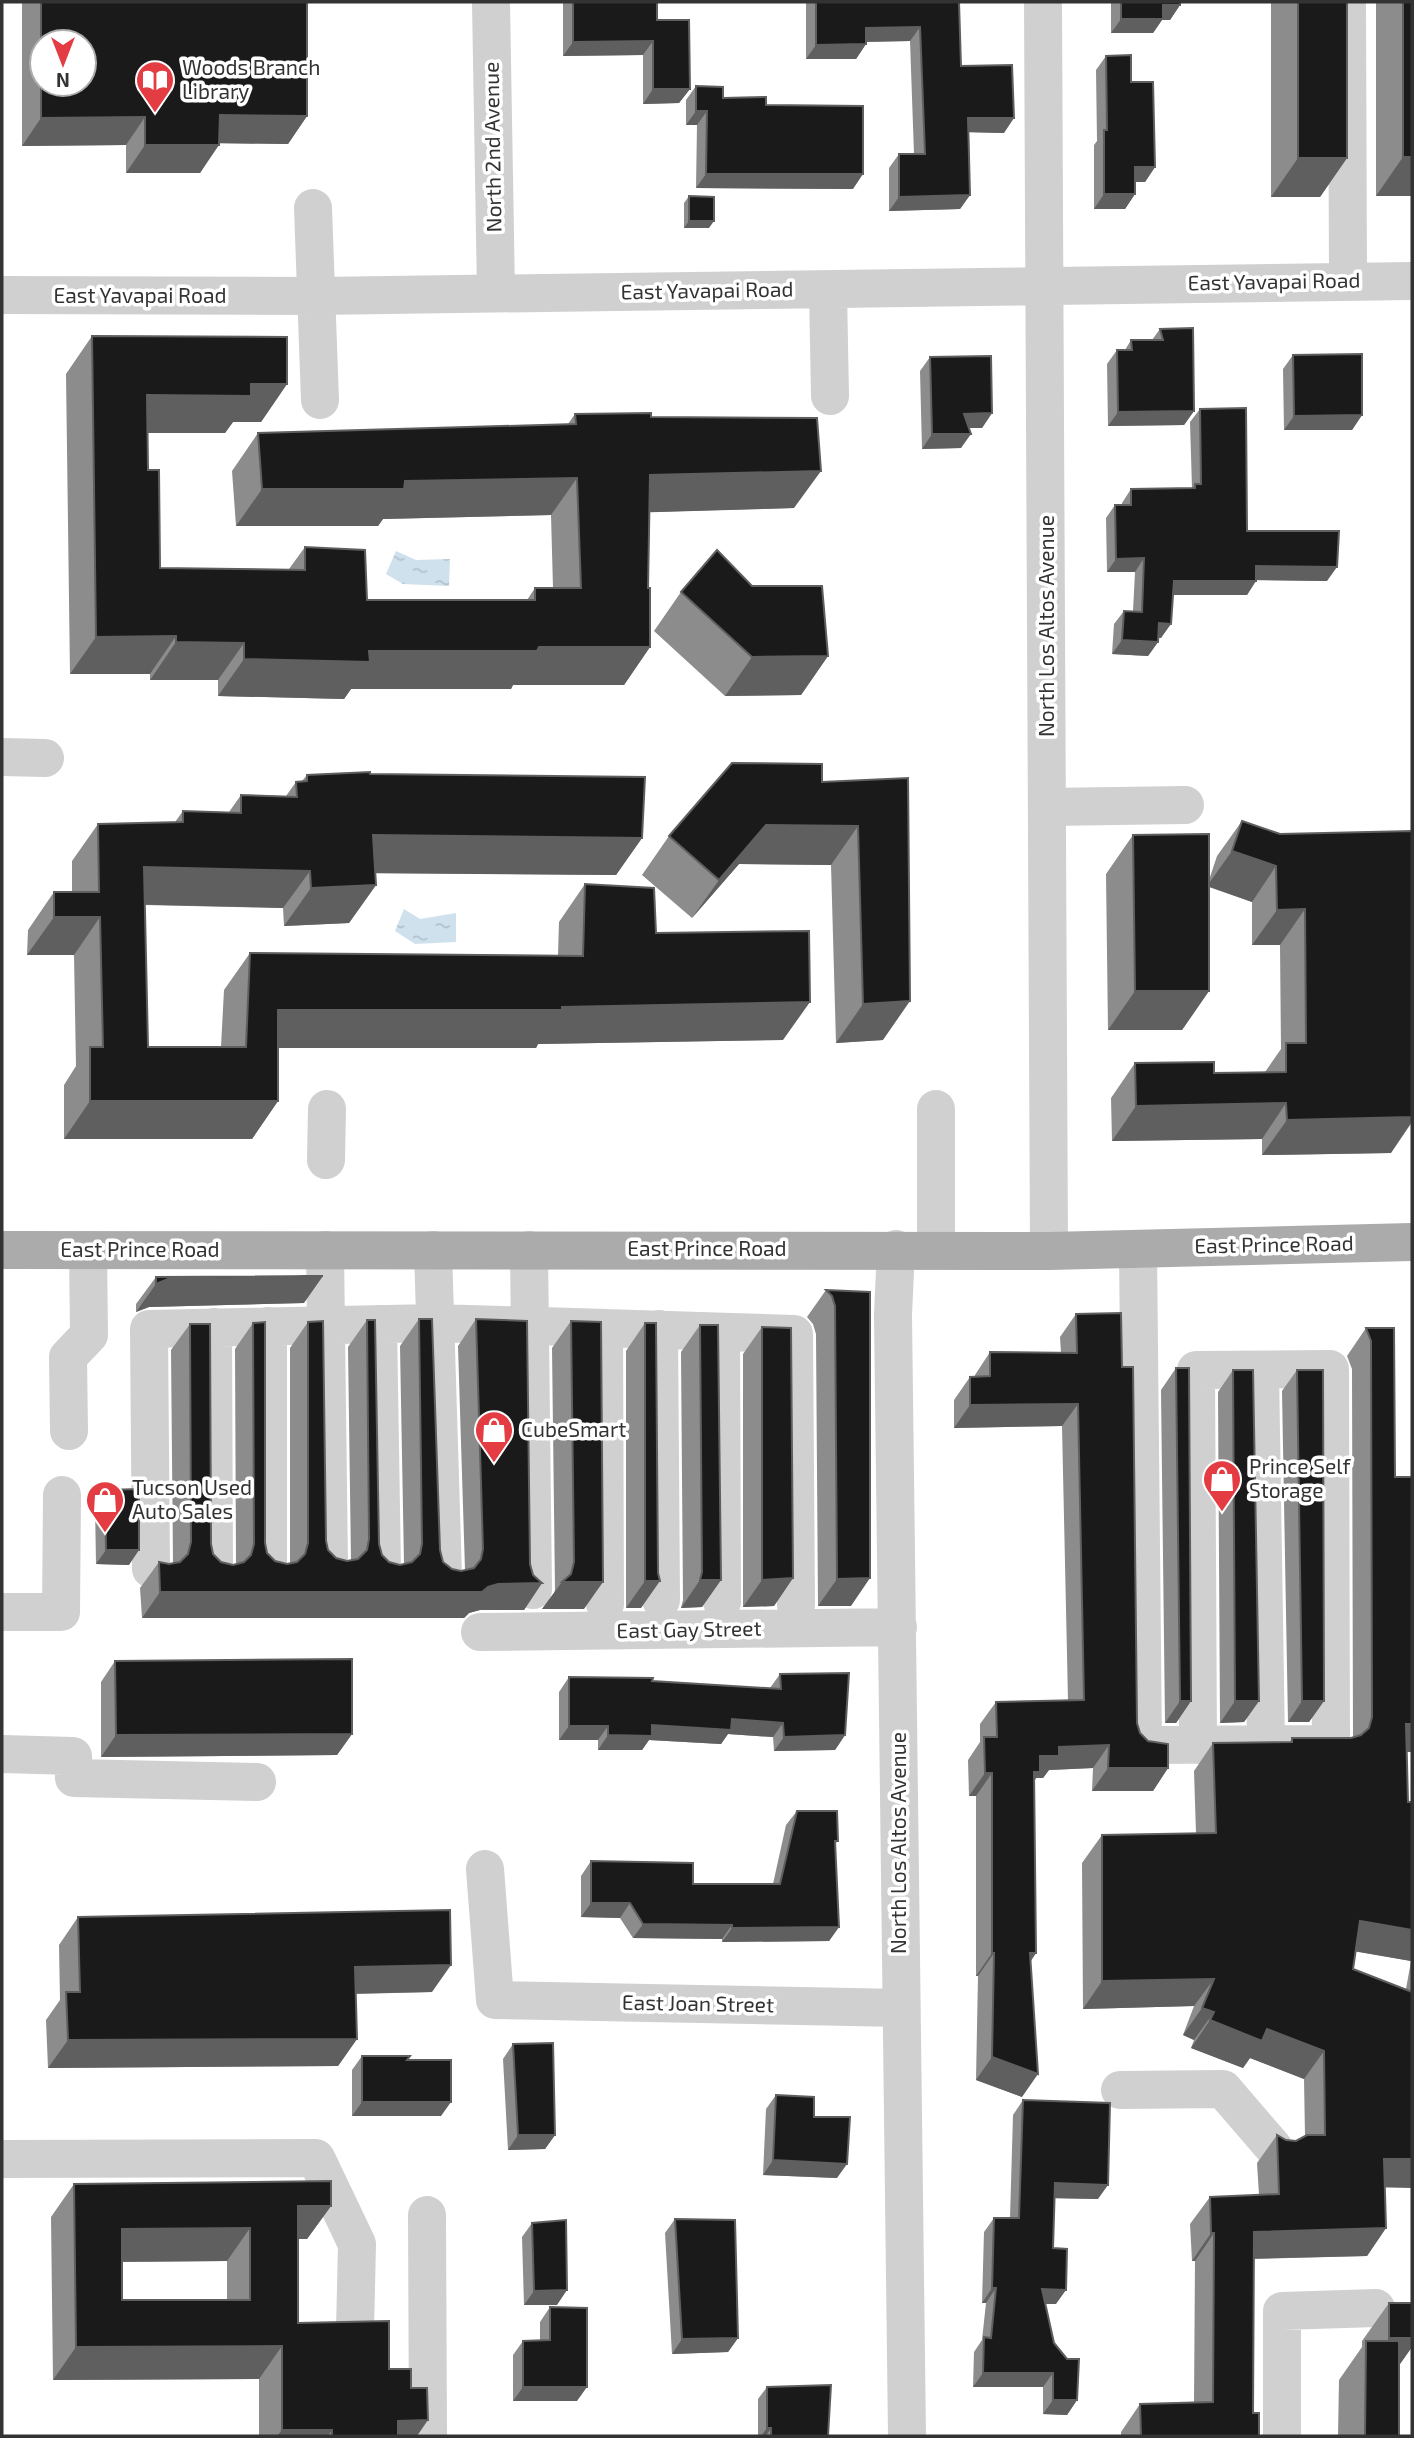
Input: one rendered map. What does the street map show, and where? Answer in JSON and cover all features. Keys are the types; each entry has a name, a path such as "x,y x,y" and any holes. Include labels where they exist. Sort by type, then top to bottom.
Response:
{"main road":[{"name":"East Prince Road","path":"2,1250 1049,1251 1412,1242"}],"street":[{"name":"North 2nd Avenue","path":"491,2 496,293"},
{"name":"North Los Altos Avenue","path":"1043,2 1049,1251"},
{"path":"1347,2 1348,281"},
{"path":"313,208 320,400"},
{"name":"East Yavapai Road","path":"2,295 317,296 1412,281"},
{"path":"828,290 830,396"},
{"path":"2,757 45,758"},
{"path":"1047,807 1185,804"},
{"path":"326,1160 327,1110"},
{"path":"936,1110 936,1250"},
{"name":"North Los Altos Avenue","path":"896,1249 893,1315 907,2436"},
{"path":"1138,1249 1143,1745 1198,1745 1266,1744 1331,1744 1330,1369 1196,1370 1198,1745"},
{"path":"69,1431 68,1357 89,1335 88,1250"},
{"path":"325,1250 329,1566"},
{"path":"433,1250 443,1576"},
{"path":"529,1250 533,1590"},
{"path":"151,1569 149,1329 435,1323 794,1334 796,1605"},
{"path":"378,1324 382,1570"},
{"path":"268,1326 268,1569"},
{"path":"213,1327 214,1570"},
{"path":"605,1604 604,1328 607,1328"},
{"path":"659,1329 661,1600"},
{"path":"721,1332 722,1602"},
{"path":"1260,1370 1266,1744"},
{"path":"2,1612 61,1612 62,1495"},
{"name":"East Gay Street","path":"480,1632 898,1627"},
{"path":"2,1754 73,1756 74,1778 257,1782"},
{"name":"East Joan Street","path":"485,1868 495,2000 901,2008"},
{"path":"1120,2090 1223,2089 1273,2147"},
{"path":"2,2159 316,2158 357,2244 355,2330"},
{"path":"427,2216 428,2436"},
{"path":"1282,2436 1282,2311 1376,2308"}],"water":[{"path":"396,551 416,560 450,559 449,586 403,584 386,574"},
{"path":"404,909 420,919 456,913 456,942 415,944 395,931"}],"building":[{"name":"Woods Branch Library","path":"41,2 307,2 307,116 220,115 219,145 145,145 145,117 41,118 41,98 98,98 98,28 41,28"},
{"path":"573,2 657,2 657,20 689,20 690,89 653,89 653,41 573,42"},
{"path":"816,2 959,2 961,66 1012,65 1014,118 968,118 970,195 899,197 899,154 925,154 920,27 866,28 866,44 816,45"},
{"path":"1121,2 1180,2 1180,5 1163,5 1163,19 1121,19"},
{"path":"1298,2 1347,2 1347,158 1298,158"},
{"path":"1403,2 1412,2 1412,157 1403,157"},
{"path":"1131,55 1131,82 1153,82 1155,167 1135,167 1135,194 1104,194 1106,56"},
{"path":"696,86 723,87 723,98 766,97 766,105 863,106 863,174 706,174 707,111 696,111"},
{"path":"689,196 714,197 714,221 689,221"},
{"path":"1193,328 1194,411 1118,412 1117,350 1132,350 1131,340 1163,340 1160,329"},
{"path":"92,336 287,337 287,384 251,384 251,396 147,395 148,470 159,470 160,568 305,570 305,547 365,550 367,600 535,600 535,588 581,588 577,478 405,481 404,489 262,489 258,433 576,424 575,414 651,413 651,417 817,418 821,471 650,475 650,647 539,647 537,651 369,651 370,662 244,659 244,643 176,642 176,636 96,637"},
{"path":"1362,354 1362,415 1294,416 1293,355"},
{"path":"991,356 992,413 964,414 971,434 932,434 930,357"},
{"path":"1246,408 1247,531 1339,531 1337,567 1256,566 1256,581 1174,581 1171,624 1159,623 1158,642 1122,640 1124,611 1142,612 1144,558 1116,559 1115,505 1131,505 1131,489 1195,488 1195,484 1201,484 1200,409"},
{"path":"717,550 752,586 822,586 828,656 752,657 681,592"},
{"path":"732,763 822,764 822,782 908,778 910,1001 863,1004 858,826 766,825 719,880 669,836"},
{"path":"370,772 645,777 642,838 373,835 376,885 311,888 310,871 144,867 148,1047 246,1047 250,953 583,956 585,884 654,888 656,933 809,931 810,1002 562,1007 562,1010 278,1010 278,1101 90,1101 90,1047 103,1047 100,917 54,917 54,892 99,892 98,824 183,822 183,811 241,813 241,795 297,797 296,782 307,781 307,775"},
{"path":"1242,821 1280,834 1412,831 1412,1117 1287,1120 1286,1103 1136,1106 1135,1063 1214,1062 1214,1073 1286,1072 1286,1043 1306,1043 1305,909 1277,910 1276,866 1232,851"},
{"path":"1209,834 1209,991 1135,991 1133,835"},
{"path":"323,1276 168,1279 156,1284 156,1277"},
{"path":"826,1290 870,1292 870,1578 837,1579 835,1306 832,1296"},
{"path":"1121,1313 1122,1367 1133,1367 1137,1723 1140,1733 1148,1741 1168,1744 1168,1768 1108,1768 1109,1745 1059,1747 1059,1756 1040,1756 1040,1772 1034,1772 1036,1953 1030,1953 1038,2074 992,2057 992,1773 985,1773 984,1737 997,1737 996,1702 1084,1700 1078,1404 970,1405 970,1377 990,1376 990,1352 1077,1353 1076,1314"},
{"path":"419,1319 432,1319 440,1550 443,1562 452,1569 461,1571 474,1568 481,1559 483,1549 476,1319 527,1321 530,1564 533,1575 542,1583 498,1584 482,1592 160,1592 159,1562 180,1562 188,1554 191,1542 190,1324 210,1324 211,1544 213,1554 221,1562 233,1565 244,1562 251,1555 254,1544 253,1323 265,1322 265,1543 267,1553 275,1561 287,1564 297,1562 305,1554 308,1543 308,1322 323,1321 328,1550 336,1558 347,1561 358,1559 367,1550 367,1320 375,1320 379,1544 382,1555 389,1562 400,1565 412,1562 420,1554 422,1544"},
{"path":"571,1321 601,1322 603,1582 562,1582 571,1574 574,1562"},
{"path":"645,1323 656,1323 660,1581 645,1581"},
{"path":"700,1325 718,1325 721,1580 700,1580"},
{"path":"762,1327 791,1328 793,1578 762,1580"},
{"path":"1366,1328 1394,1328 1395,1477 1412,1477 1412,1724 1406,1724 1408,1802 1412,1802 1412,1930 1360,1921 1353,1969 1412,1992 1412,2159 1384,2159 1386,2228 1254,2232 1253,2413 1259,2413 1259,2436 1141,2436 1140,2404 1213,2402 1214,2233 1211,2233 1210,2197 1279,2194 1277,2135 1296,2141 1307,2135 1325,2135 1324,2051 1267,2029 1262,2041 1210,2020 1214,2012 1202,2008 1214,1979 1102,1981 1102,1835 1216,1833 1213,1743 1292,1742 1292,1738 1351,1738 1361,1735 1369,1728 1372,1717 1371,1341"},
{"path":"1176,1368 1189,1368 1191,1701 1180,1701"},
{"path":"1233,1370 1253,1370 1259,1701 1235,1701"},
{"path":"1297,1370 1323,1370 1324,1701 1302,1701"},
{"path":"139,1489 139,1550 106,1550 105,1490"},
{"path":"352,1659 352,1734 116,1735 115,1661"},
{"path":"849,1673 845,1735 784,1737 783,1723 732,1719 731,1730 652,1725 652,1736 608,1735 608,1726 569,1726 569,1677 653,1678 652,1681 781,1689 780,1674"},
{"path":"797,1811 837,1811 838,1841 835,1841 839,1927 732,1928 732,1925 643,1924 630,1903 591,1903 591,1861 693,1863 693,1884 780,1884"},
{"path":"450,1910 451,1965 355,1967 357,2039 68,2040 66,1992 80,1992 78,1917"},
{"path":"553,2043 555,2135 518,2135 513,2044"},
{"path":"362,2056 410,2056 407,2060 451,2060 451,2102 362,2102"},
{"path":"776,2095 814,2097 814,2117 850,2117 847,2164 773,2160"},
{"path":"1023,2100 1110,2103 1108,2185 1055,2183 1053,2248 1067,2249 1066,2290 1042,2289 1054,2343 1067,2359 1079,2359 1077,2400 1053,2400 1053,2373 983,2373 984,2337 991,2338 996,2288 992,2288 994,2218 1019,2218"},
{"path":"331,2181 331,2206 298,2206 298,2323 389,2321 389,2369 411,2369 411,2388 427,2388 428,2420 398,2421 398,2436 332,2436 332,2430 282,2430 282,2346 76,2347 74,2184","holes":["250,2228 250,2300 122,2300 122,2229"]},
{"path":"675,2219 735,2220 738,2338 682,2339"},
{"path":"566,2220 567,2290 534,2291 532,2223"},
{"path":"1389,2303 1412,2303 1412,2338 1389,2338"},
{"path":"550,2307 587,2308 587,2387 523,2387 523,2341 550,2340"},
{"path":"1366,2341 1399,2341 1399,2436 1365,2436"},
{"path":"831,2385 828,2436 771,2436 771,2428 767,2428 767,2387"}],"place":[{"name":"Woods Branch Library","path":"155,114"},
{"name":"CubeSmart","path":"494,1464"},
{"name":"Prince Self Storage","path":"1222,1513"},
{"name":"Tucson Used Auto Sales","path":"105,1534"}]}
